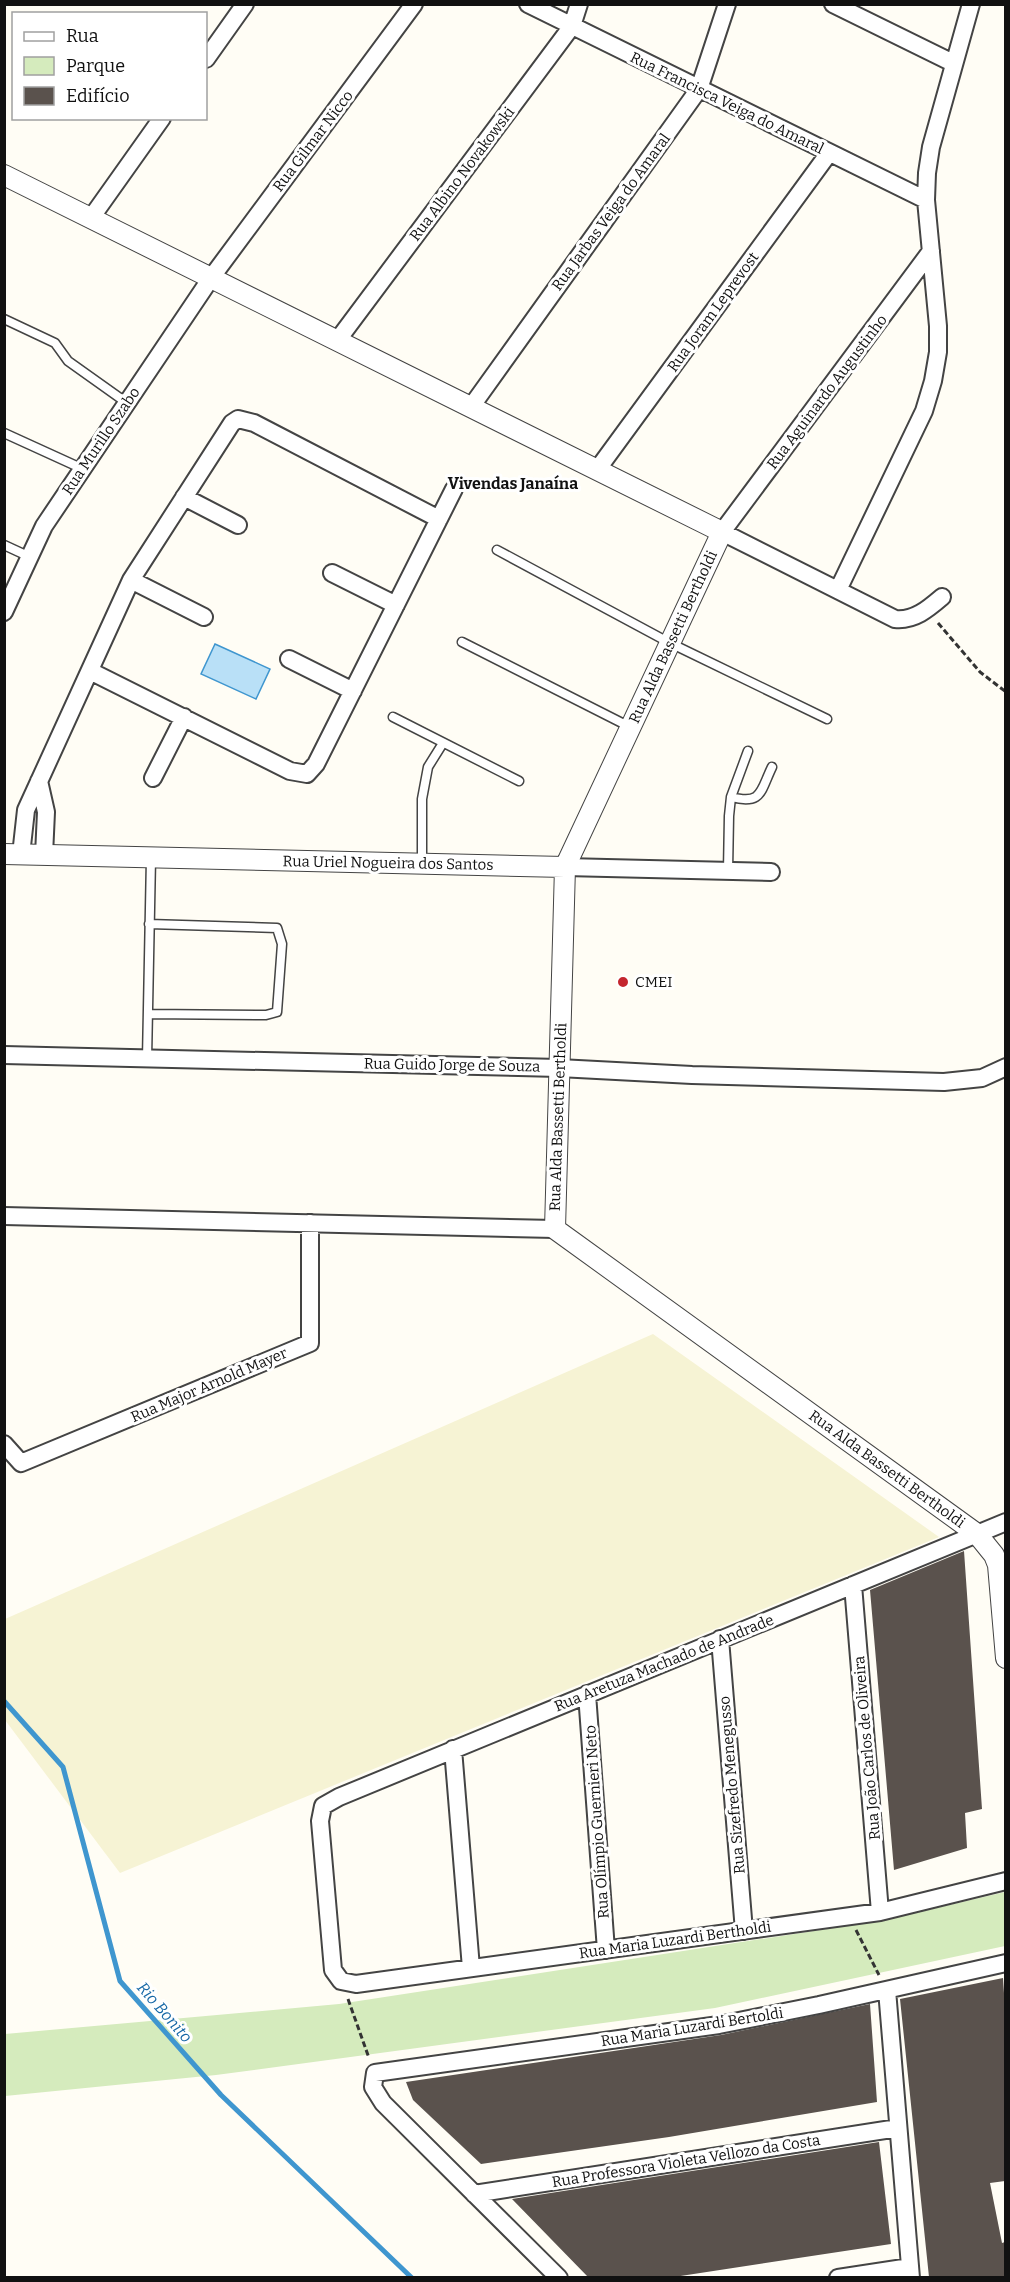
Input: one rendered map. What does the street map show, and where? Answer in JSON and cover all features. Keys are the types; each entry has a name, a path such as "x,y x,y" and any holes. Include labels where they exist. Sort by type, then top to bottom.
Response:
{"street":[{"path":"207,58 245,4"},
{"name":"Rua Gilmar Nicco","path":"211,278 414,4"},
{"name":"Rua Francisca Veiga do Amaral","path":"528,4 926,200"},
{"name":"Rua Albino Novakowski","path":"337,341 572,26 579,4"},
{"name":"Rua Jarbas Veiga do Amaral","path":"471,407 699,89 727,4"},
{"path":"833,4 953,63"},
{"path":"837,590 924,411 933,381 938,352 938,326 926,200 927,173 931,147 971,4"},
{"path":"91,218 161,120"},
{"name":"Rua Joram Leprevost","path":"597,470 829,153"},
{"path":"4,174 895,619 910,618 927,610 942,597"},
{"name":"Rua Aguinardo Augustinho","path":"722,532 932,251"},
{"name":"Rua Murillo Szabo","path":"4,612 44,526 211,278"},
{"path":"13,854 23,817 131,580 227,428 238,419 246,419 439,519"},
{"path":"90,670 290,771 307,774 316,764 454,489"},
{"path":"184,497 238,525"},
{"name":"Rua Alda Bassetti Bertholdi","path":"722,532 565,867 555,1229 977,1534 994,1555 998,1565 1005,1658"},
{"path":"332,573 396,605"},
{"path":"131,580 204,617"},
{"path":"289,659 353,691"},
{"path":"153,778 184,717"},
{"path":"39,781 46,812 44,855"},
{"name":"Rua Uriel Nogueira dos Santos","path":"13,854 771,872"},
{"name":"Rua Guido Jorge de Souza","path":"4,1056 560,1068 692,1075 960,1082 982,1078 1005,1067"},
{"path":"4,1216 555,1229"},
{"name":"Rua Major Arnold Mayer","path":"4,1444 21,1463 310,1343 310,1223"},
{"name":"Rua Aretuza Machado de Andrade","path":"341,1981 333,1970 320,1821 323,1806 339,1797 453,1749 1005,1522"},
{"name":"Rua João Carlos de Oliveira","path":"853,1584 880,1912"},
{"name":"Rua Sizefredo Menegusso","path":"720,1639 744,1930"},
{"name":"Rua Olímpio Guernieri Neto","path":"587,1694 606,1950"},
{"path":"453,1749 471,1968"},
{"name":"Rua Maria Luzardi Bertholdi","path":"341,1981 356,1984 849,1917 880,1912 1005,1881"},
{"name":"Rua Maria Luzardi Bertoldi","path":"375,2073 720,2025 1005,1963"},
{"path":"838,2277 910,2272 887,1990"},
{"path":"375,2073 373,2087 377,2097 559,2277"},
{"name":"Rua Professora Violeta Vellozo da Costa","path":"474,2194 898,2128"}],"lane":[{"path":"4,319 55,343 68,361 127,403"},
{"path":"4,433 83,469"},
{"path":"4,545 30,557"},
{"path":"497,550 670,644 827,719"},
{"path":"462,642 631,727"},
{"path":"393,717 519,781"},
{"path":"422,864 422,798 428,767 443,743"},
{"path":"728,871 731,797 748,751"},
{"path":"731,797 750,801 757,797 772,767"},
{"path":"147,1059 151,858"},
{"path":"148,1014 266,1015 277,1012 282,944 277,928 150,924"}],"path":[{"path":"927,610 980,672 1005,692"},
{"path":"849,1917 887,1990"},
{"path":"341,1981 375,2073"}],"shaded area":[{"path":"653,1334 939,1537 120,1873 5,1720 5,1619"}],"green space":[{"path":"1005,1892 1005,1946 715,2008 216,2075 5,2096 5,2034 339,2004 885,1920"}],"water":[{"path":"215,644 270,669 256,699 201,674"}],"building":[{"path":"964,1551 982,1809 965,1813 967,1848 894,1870 870,1590"},
{"path":"1003,1978 1005,2181 990,2183 1002,2243 1005,2242 1005,2277 929,2277 900,1999"},
{"path":"870,2004 877,2102 669,2137 481,2164 413,2100 406,2082 721,2035"},
{"path":"879,2142 891,2244 674,2277 588,2277 512,2199"}],"waterway":[{"name":"Rio Bonito","path":"4,1701 63,1767 120,1981 221,2095 412,2278"}],"place":[{"name":"CMEI","path":"623,982"}],"district":[{"name":"Vivendas Janaína","path":"513,483"}]}
